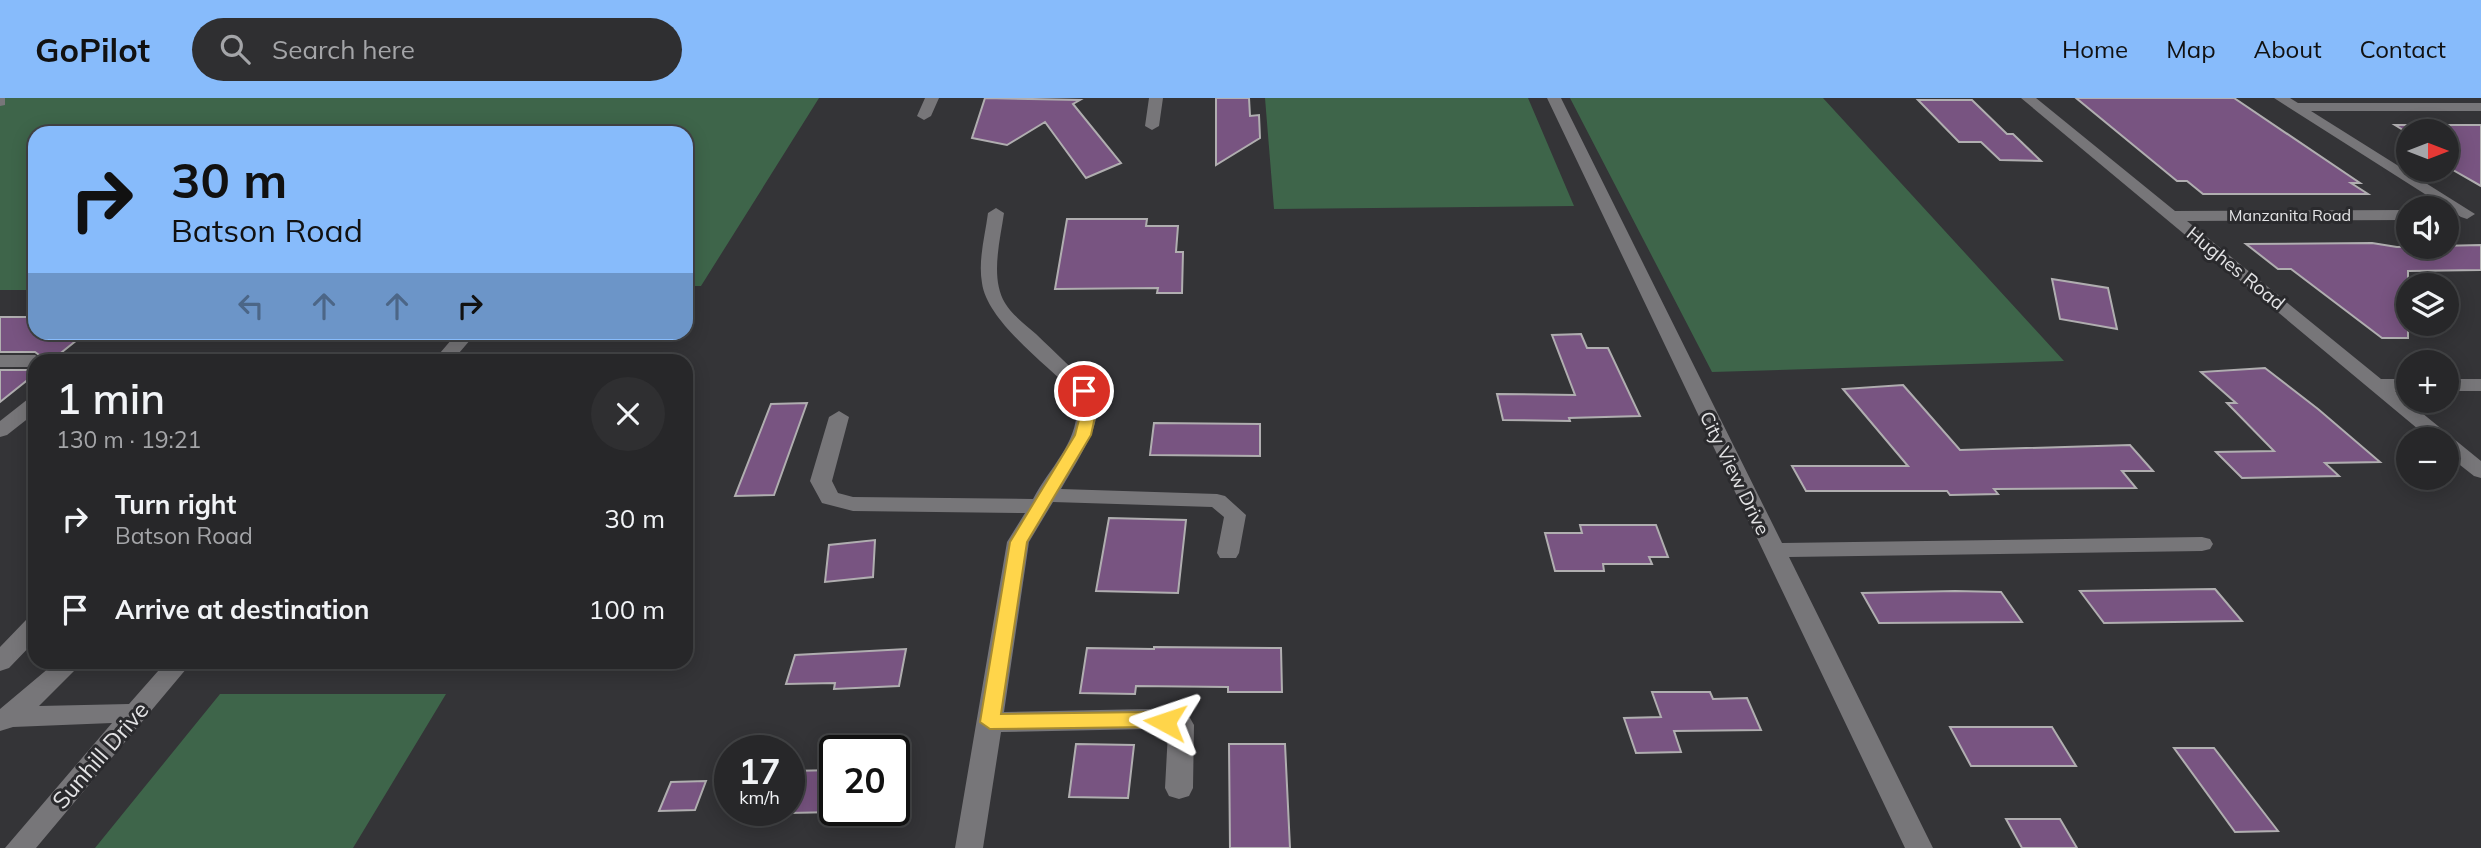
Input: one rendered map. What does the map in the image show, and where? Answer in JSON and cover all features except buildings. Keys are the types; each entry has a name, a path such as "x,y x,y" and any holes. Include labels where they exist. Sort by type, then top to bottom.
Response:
{"street":[{"path":"923,116 932,98"},
{"path":"1153,126 1156,98"},
{"name":"City View Drive","path":"1554,98 1919,848"},
{"name":"Hughes Road","path":"2028,98 2428,427"},
{"path":"2281,98 2474,214"},
{"path":"2296,107 2481,107"},
{"path":"969,848 1018,542 1083,435 1089,412 1084,391 998,307 989,289 988,268 996,213"},
{"name":"Manzanita Road","path":"2173,216 2396,215"},
{"path":"448,354 461,340"},
{"path":"0,361 28,361"},
{"path":"2378,385 2396,385"},
{"path":"2459,385 2481,385"},
{"path":"0,431 28,409"},
{"path":"839,417 821,481 830,498 853,504 1217,500 1235,515 1228,553"},
{"path":"2459,454 2481,472"},
{"path":"1773,550 2202,544"},
{"path":"0,662 28,633"},
{"path":"4,717 62,669"},
{"name":"Sunhill Drive","path":"19,848 174,669"},
{"path":"4,717 135,713"},
{"path":"990,722 1148,719 1181,725 1179,788"}],"green space":[{"path":"0,98 819,98 701,286 693,286 693,126 28,126 28,290 0,290"},
{"path":"1265,98 1528,98 1574,206 1274,209"},
{"path":"1570,98 1823,98 2064,361 1712,372"},
{"path":"220,694 446,694 353,848 95,848"}],"route":[{"path":"1084,391 1089,412 1083,435 1018,542 990,722 1148,719 1165,722"}]}
